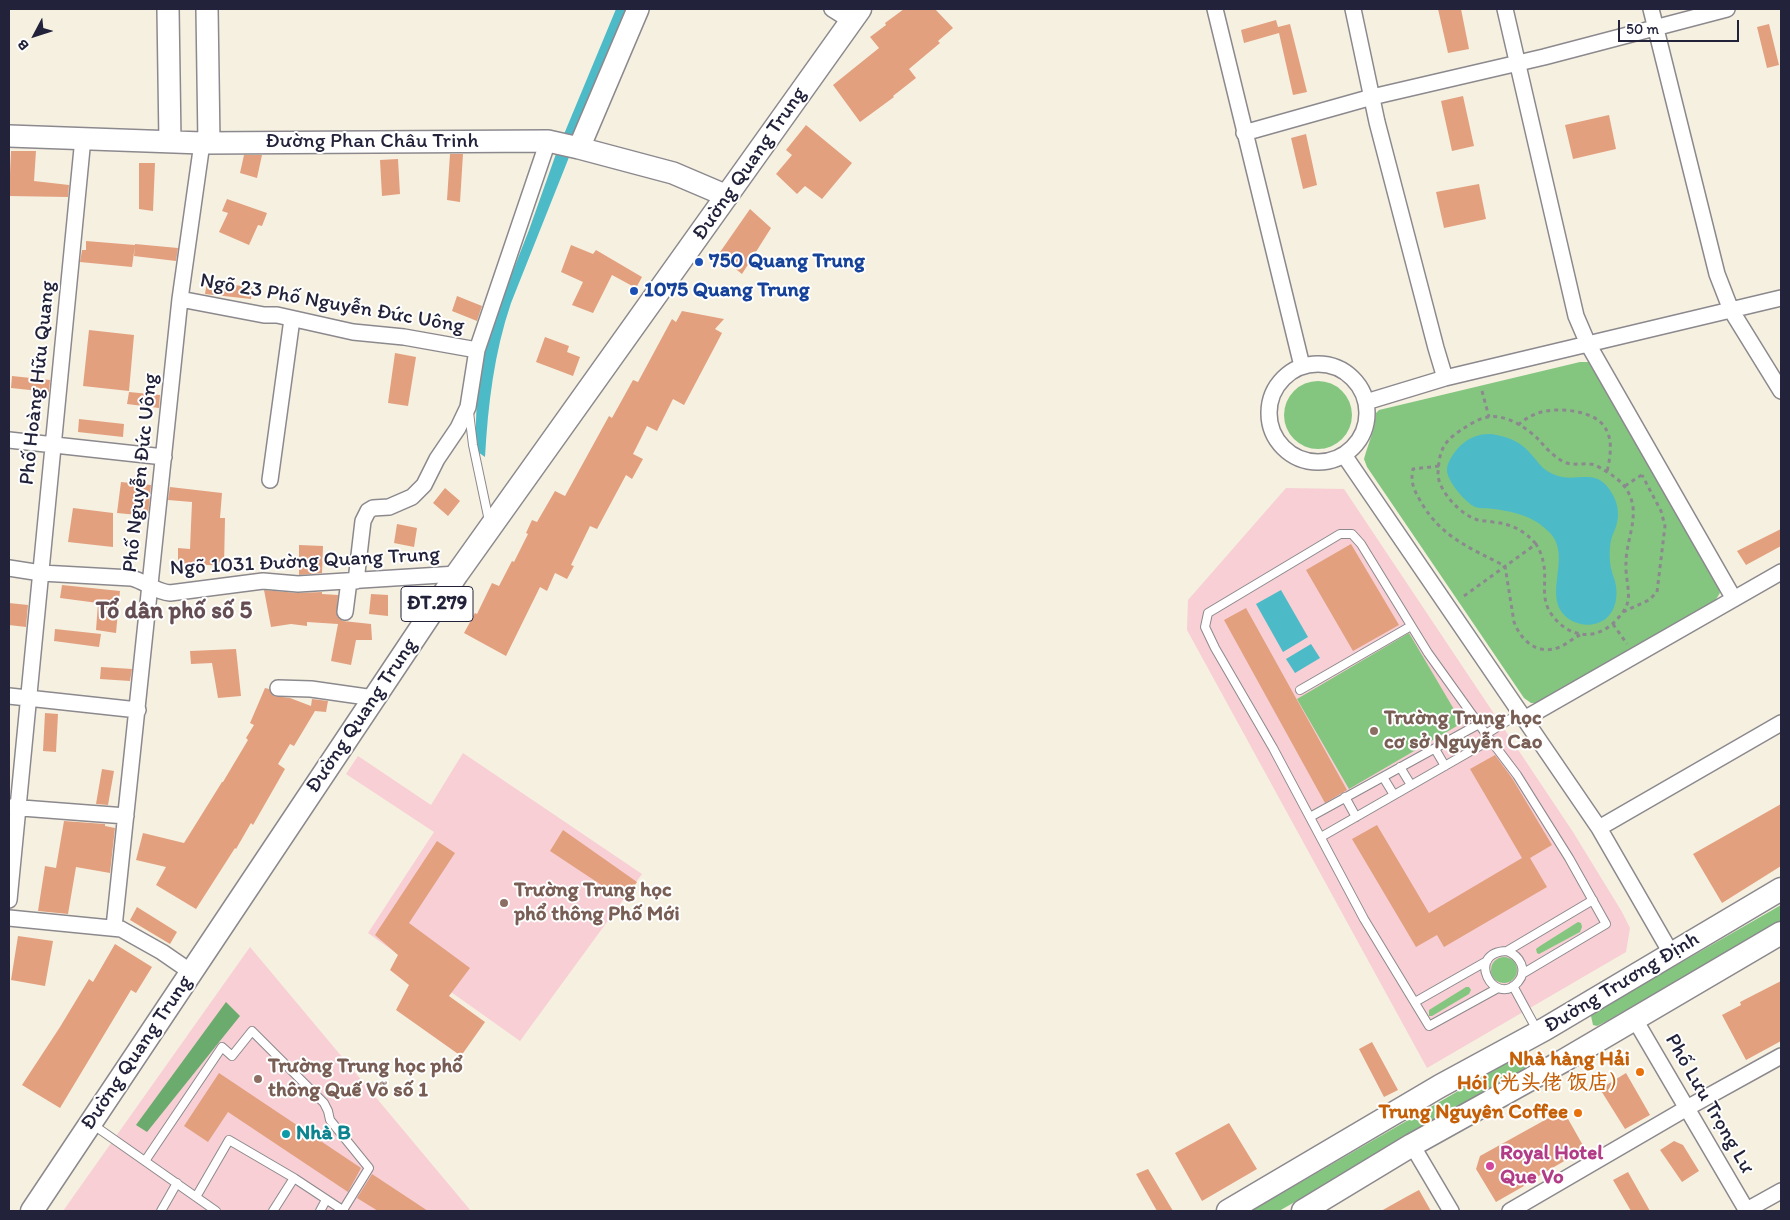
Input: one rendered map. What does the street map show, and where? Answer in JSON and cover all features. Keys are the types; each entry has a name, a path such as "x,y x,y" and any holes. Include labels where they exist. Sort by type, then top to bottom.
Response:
{"main road":[{"path":"168,9 170,142"},
{"path":"206,143 207,9"},
{"path":"579,148 638,9"},
{"name":"Đường Quang Trung","path":"32,1211 457,574 856,15"},
{"name":"Đường Phan Châu Trinh","path":"9,136 206,143 548,141 673,174 727,196"},
{"name":"Đường Trương Định","path":"1228,1211 1440,1086 1541,1031 1781,889"},
{"name":"Đường Trương Định","path":"1303,1211 1412,1145 1563,1061 1781,933"},
{"path":"1541,1031 1563,1061"}],"street":[{"path":"832,9 856,15"},
{"path":"1215,9 1302,366"},
{"path":"1353,9 1372,97 1445,378"},
{"path":"1505,9 1576,316 1588,344 1734,599"},
{"path":"1651,9 1717,274 1731,310 1781,391"},
{"path":"1244,133 1372,97 1518,63 1728,9"},
{"name":"Phố Hoàng Hữu Quang","path":"9,900 13,808 28,698 83,138"},
{"path":"345,612 363,521 368,511 373,508 389,507 412,497 424,485 437,459 458,428 468,407 477,350 548,141"},
{"name":"Phố Nguyễn Đức Uông","path":"114,927 180,299 206,143"},
{"path":"1366,402 1445,378 1781,298"},
{"name":"Ngõ 23 Phố Nguyễn Đức Uông","path":"180,299 353,332 404,337 477,350"},
{"path":"270,480 292,319"},
{"path":"1324,364 1345,372 1360,388 1366,402 1367,417 1363,432 1355,445 1344,455 1333,460 1320,462 1301,459 1284,450 1273,434 1268,415 1271,396 1281,380 1290,372 1302,366 1324,364"},
{"path":"9,440 164,458"},
{"path":"1344,455 1598,828 1671,953"},
{"name":"Ngõ 1031 Đường Quang Trung","path":"9,568 40,573 131,578 164,592 180,593 263,581 298,584 457,574"},
{"path":"1522,716 1781,572"},
{"path":"278,688 311,689 374,698"},
{"path":"9,696 138,710"},
{"path":"1598,828 1781,723"},
{"path":"13,808 126,816"},
{"path":"9,918 121,929 162,952 191,972"},
{"name":"Phố Lưu Trọng Lư","path":"1634,1018 1746,1211"},
{"path":"1510,1211 1687,1108 1781,1056"},
{"path":"1412,1145 1452,1211"},
{"path":"1746,1211 1781,1190"}],"lane":[{"path":"468,407 473,445 491,527"},
{"path":"1498,988 1429,1026 1364,918 1273,748 1215,648 1205,627 1208,613 1340,534 1352,534 1361,544 1428,653 1516,775 1569,858 1606,924 1522,974"},
{"path":"1300,690 1411,626"},
{"path":"1321,837 1445,766 1522,716"},
{"path":"1310,817 1479,724"},
{"path":"1435,748 1445,766"},
{"path":"1400,767 1411,785"},
{"path":"1383,777 1394,796"},
{"path":"1345,797 1356,817"},
{"path":"1415,1002 1487,961 1495,953 1507,951 1593,900"},
{"path":"1487,961 1486,974 1492,985 1498,988 1513,986 1520,980 1522,974 1521,962 1518,957 1507,951"},
{"path":"1513,986 1541,1031"},
{"path":"145,1161 222,1047 232,1056 252,1031 324,1104 330,1120 369,1168 344,1211 294,1178 229,1140 196,1197"},
{"path":"91,1122 216,1211"},
{"path":"273,1211 294,1178"},
{"path":"161,1211 176,1183"},
{"path":"320,1211 326,1200"}],"path":[{"path":"1482,391 1488,416"},
{"path":"1518,425 1529,417 1545,411 1569,411 1593,418 1605,427 1610,441 1611,453 1607,472"},
{"path":"1488,416 1501,418 1518,425 1530,431 1565,462 1578,465 1592,464 1619,479 1628,489 1632,506 1632,528 1626,562 1628,600 1623,612 1614,624 1602,631 1576,634 1564,628 1552,615 1545,603 1543,594 1544,561 1536,544 1521,530 1508,524 1478,520 1466,514 1446,495 1438,478 1440,455 1445,443 1468,426 1488,416"},
{"path":"1439,466 1413,469 1411,479 1414,490 1428,514 1446,534 1505,566"},
{"path":"1625,486 1647,472"},
{"path":"1623,612 1649,600 1657,592 1665,526 1661,511 1642,475"},
{"path":"1464,596 1536,544"},
{"path":"1505,566 1516,629 1527,642 1536,649 1559,647 1582,634"},
{"path":"1614,624 1629,648"}],"shaded area":[{"name":"Trường Trung học cơ sở Nguyễn Cao","path":"1286,488 1344,489 1573,832 1630,928 1626,952 1427,1068 1187,630 1188,600"},
{"name":"Trường Trung học phổ thông Phố Mới","path":"463,753 642,874 520,1041 368,933 434,832 346,774 358,756 431,805"},
{"name":"Trường Trung học phổ thông Quế Võ số 1","path":"250,947 471,1211 63,1211"}],"green space":[{"path":"1580,362 1589,362 1596,368 1717,582 1720,593 1715,601 1706,607 1539,703 1531,703 1524,698 1367,467 1364,459 1374,428 1376,413 1379,410"},
{"path":"1311,381 1325,381 1337,386 1347,396 1352,408 1352,422 1347,434 1337,444 1325,449 1311,449 1299,444 1289,434 1284,422 1284,408 1289,396 1299,386"},
{"path":"1409,633 1462,723 1349,789 1297,699"},
{"path":"1781,905 1781,922 1607,1021 1597,1026 1593,1025 1591,1016 1595,1012"},
{"path":"1578,922 1581,923 1582,927 1580,932 1539,954 1537,953 1536,949"},
{"path":"1504,957 1513,961 1517,970 1513,979 1504,983 1495,979 1491,970 1495,961"},
{"path":"1469,987 1471,990 1469,994 1429,1016 1429,1010"},
{"path":"226,1002 240,1016 147,1132 136,1125"},
{"path":"1517,1057 1524,1057 1528,1060 1527,1067 1523,1072 1279,1211 1251,1211"}],"water":[{"path":"616,9 628,9 505,322 493,379 485,457 475,450 477,393 487,337 529,230 557,151"},
{"path":"1491,434 1517,442 1549,472 1568,478 1592,477 1600,480 1607,486 1614,497 1618,516 1611,542 1610,555 1616,586 1616,597 1614,608 1608,617 1598,623 1588,625 1572,621 1562,613 1557,603 1556,592 1559,556 1557,544 1545,528 1532,519 1518,514 1475,507 1461,496 1453,485 1447,466 1456,451 1471,438 1478,435"},
{"path":"1281,590 1308,637 1283,652 1256,604"},
{"path":"1311,644 1320,658 1295,673 1286,659"}],"building":[{"path":"904,9 935,9 953,28 938,41 940,43 909,69 916,78 860,122 833,85 879,48 870,37"},
{"path":"1438,9 1461,9 1469,49 1448,53"},
{"path":"1276,20 1278,27 1290,24 1307,92 1293,95 1279,33 1244,43 1241,30"},
{"path":"1769,24 1779,65 1767,68 1757,27"},
{"path":"1463,96 1474,146 1452,151 1441,101"},
{"path":"1609,115 1616,149 1573,159 1565,125"},
{"path":"806,125 852,163 822,199 805,186 797,194 776,174 792,155 786,150"},
{"path":"1306,134 1317,185 1303,189 1291,138"},
{"path":"11,151 36,151 34,181 69,185 68,197 9,196"},
{"path":"450,154 463,154 460,202 447,200"},
{"path":"244,155 262,155 257,178 240,173"},
{"path":"398,159 400,194 382,196 380,160"},
{"path":"139,163 155,163 153,211 139,209"},
{"path":"1479,184 1486,219 1444,228 1436,192"},
{"path":"227,199 267,213 262,226 258,225 249,245 219,232 228,213 222,211"},
{"path":"750,209 771,228 742,274 718,255"},
{"path":"86,241 135,245 132,267 80,262 82,250 86,250"},
{"path":"135,244 178,248 176,261 134,256"},
{"path":"571,245 593,254 596,250 642,277 636,288 612,275 593,313 572,305 583,282 561,272"},
{"path":"207,282 252,287 251,299 205,294"},
{"path":"457,296 482,306 477,321 452,311"},
{"path":"682,311 724,319 715,329 722,333 684,405 673,399 657,431 647,426 633,454 643,459 632,479 626,475 597,529 590,526 571,565 574,566 567,579 555,573 547,591 540,587 506,656 464,633 475,613 477,614 492,583 499,586 512,561 514,562 528,534 526,533 532,520 537,522 555,491 565,496 609,416 612,418 633,380 638,382 672,319 676,322"},
{"path":"89,330 134,335 129,391 83,386"},
{"path":"545,337 569,346 567,352 580,357 573,376 536,362"},
{"path":"395,353 416,357 408,406 388,403"},
{"path":"12,376 50,380 49,392 11,388"},
{"path":"129,392 160,395 159,408 127,404"},
{"path":"79,419 124,424 123,437 78,432"},
{"path":"121,482 151,485 148,516 117,513"},
{"path":"170,487 222,493 220,518 225,518 224,566 178,563 178,548 190,549 192,502 168,500"},
{"path":"445,488 460,501 448,516 433,503"},
{"path":"73,508 113,513 113,547 68,542"},
{"path":"397,524 417,528 414,547 394,543"},
{"path":"1781,529 1781,546 1746,565 1737,551"},
{"path":"1351,544 1399,625 1353,651 1306,570"},
{"path":"299,545 323,546 322,573 299,575"},
{"path":"62,585 120,591 116,633 96,630 98,603 60,598"},
{"path":"264,590 297,593 322,592 322,594 338,595 337,616 343,621 371,624 372,640 356,640 351,665 331,661 338,624 307,622 307,626 291,624 271,627"},
{"path":"371,594 388,595 388,616 369,614"},
{"path":"9,603 28,605 26,627 9,625"},
{"path":"1246,608 1347,790 1325,803 1224,620"},
{"path":"55,629 101,634 99,647 54,641"},
{"path":"236,649 241,696 218,698 212,663 191,664 190,651"},
{"path":"101,667 132,669 130,681 100,679"},
{"path":"265,688 269,689 274,696 290,698 311,706 312,699 328,701 326,712 315,711 294,746 290,744 278,764 285,769 253,825 251,823 196,909 156,885 166,867 136,860 143,833 184,843 248,740 246,738 254,725 250,723"},
{"path":"45,713 58,714 56,752 43,751"},
{"path":"1495,755 1512,778 1552,845 1530,858 1547,887 1444,947 1437,935 1416,947 1352,839 1377,825 1429,913 1522,858 1470,769"},
{"path":"102,769 114,771 108,805 96,804"},
{"path":"1781,804 1781,866 1722,903 1693,854"},
{"path":"64,821 105,824 105,826 115,828 110,873 76,867 68,914 38,911 45,866 56,868"},
{"path":"563,830 637,882 624,900 550,851"},
{"path":"437,841 455,853 409,923 470,968 449,996 485,1022 461,1056 396,1010 409,985 390,970 398,955 375,935"},
{"path":"137,907 177,932 170,944 130,920"},
{"path":"18,936 53,941 45,986 11,980"},
{"path":"115,944 152,967 136,993 131,990 60,1108 22,1085 89,979 93,982"},
{"path":"1781,981 1781,1041 1746,1060 1722,1015 1741,1005 1740,1002"},
{"path":"1372,1042 1398,1090 1384,1097 1359,1049"},
{"name":"Nhà B","path":"219,1073 361,1168 348,1192 228,1112 208,1142 184,1126"},
{"path":"1626,1073 1650,1115 1625,1129 1600,1089"},
{"path":"1563,1110 1585,1149 1496,1202 1476,1169 1480,1156"},
{"path":"1229,1123 1257,1169 1202,1201 1175,1153"},
{"path":"1674,1141 1683,1145 1699,1171 1682,1182 1660,1150"},
{"path":"1148,1169 1173,1211 1157,1211 1136,1174"},
{"path":"1628,1172 1650,1211 1631,1211 1613,1180"},
{"path":"372,1174 428,1211 378,1211 357,1198"},
{"path":"1419,1190 1431,1211 1381,1211 1406,1197"}],"place":[{"name":"750 Quang Trung","path":"699,262"},
{"name":"1075 Quang Trung","path":"634,291"},
{"name":"Trường Trung học cơ sở Nguyễn Cao","path":"1374,731"},
{"name":"Trường Trung học phổ thông Phố Mới","path":"504,903"},
{"name":"Nhà hàng Hải Hói (光头佬 饭店）","path":"1640,1072"},
{"name":"Trường Trung học phổ thông Quế Võ số 1","path":"258,1079"},
{"name":"Trung Nguyên Coffee","path":"1578,1113"},
{"name":"Nhà B","path":"286,1134"},
{"name":"Royal Hotel Que Vo","path":"1490,1166"}],"district":[{"name":"Tổ dân phố số 5","path":"174,612"}]}
